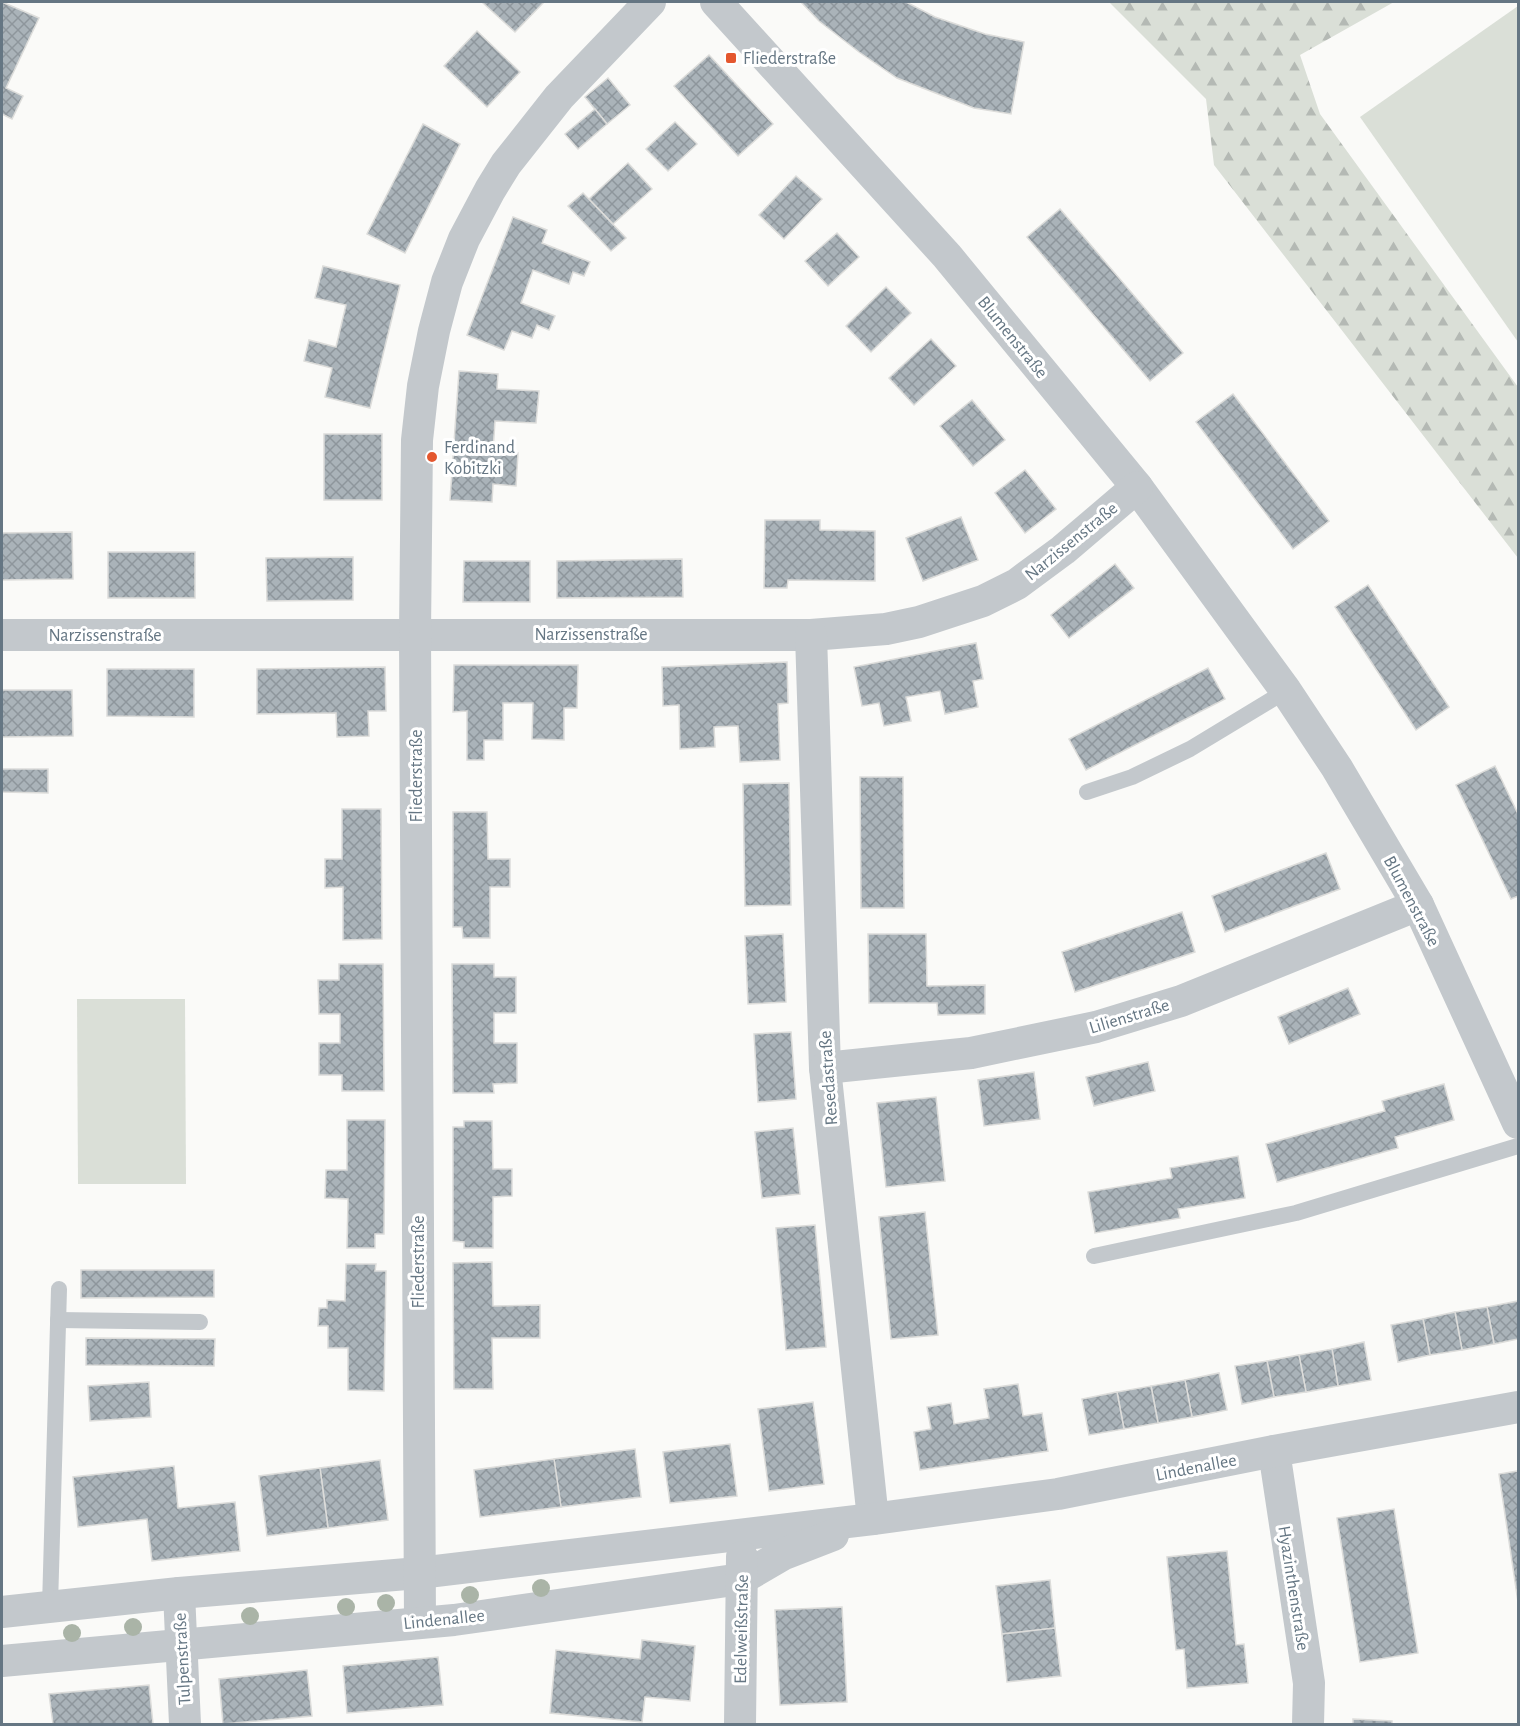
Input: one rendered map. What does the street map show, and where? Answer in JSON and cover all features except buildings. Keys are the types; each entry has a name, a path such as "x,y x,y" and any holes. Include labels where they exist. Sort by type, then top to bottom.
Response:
{"street":[{"name":"Fliederstraße","path":"420,1623 415,634 417,440 427,364 447,282 464,239 506,164 559,97 650,2"},
{"name":"Blumenstraße","path":"716,2 947,256 1137,487 1286,691 1337,768 1418,905 1518,1123"},
{"name":"Narzissenstraße","path":"2,635 811,634 886,629 919,622 983,601 1017,584 1063,550 1137,487"},
{"name":"Resedastraße","path":"811,634 825,1068 873,1519"},
{"name":"Lilienstraße","path":"825,1068 971,1053 1096,1027 1181,1001 1418,905"},
{"name":"Lindenallee","path":"2,1612 179,1593 419,1573 873,1519 1059,1494 1274,1451 1518,1407"},
{"name":"Hyazinthenstraße","path":"1274,1451 1309,1683 1308,1725"},
{"name":"Lindenallee","path":"2,1661 454,1620 741,1579 784,1554 873,1519"},
{"name":"Edelweißstraße","path":"740,1725 742,1534"},
{"name":"Tulpenstraße","path":"179,1593 185,1725"}],"lane":[{"path":"1087,792 1132,777 1190,749 1286,691"},
{"path":"1094,1256 1296,1212 1518,1146"},
{"path":"50,1606 59,1289"},
{"path":"58,1320 200,1322"}],"green space":[{"path":"1109,2 1394,2 1300,55 1320,114 1518,387 1518,558 1214,165 1206,99"},
{"path":"1518,6 1518,342 1360,117"},
{"path":"77,999 185,999 186,1184 78,1184"}],"place":[{"name":"Fliederstraße","path":"731,58"},
{"name":"Ferdinand Kobitzki","path":"432,457"}]}
